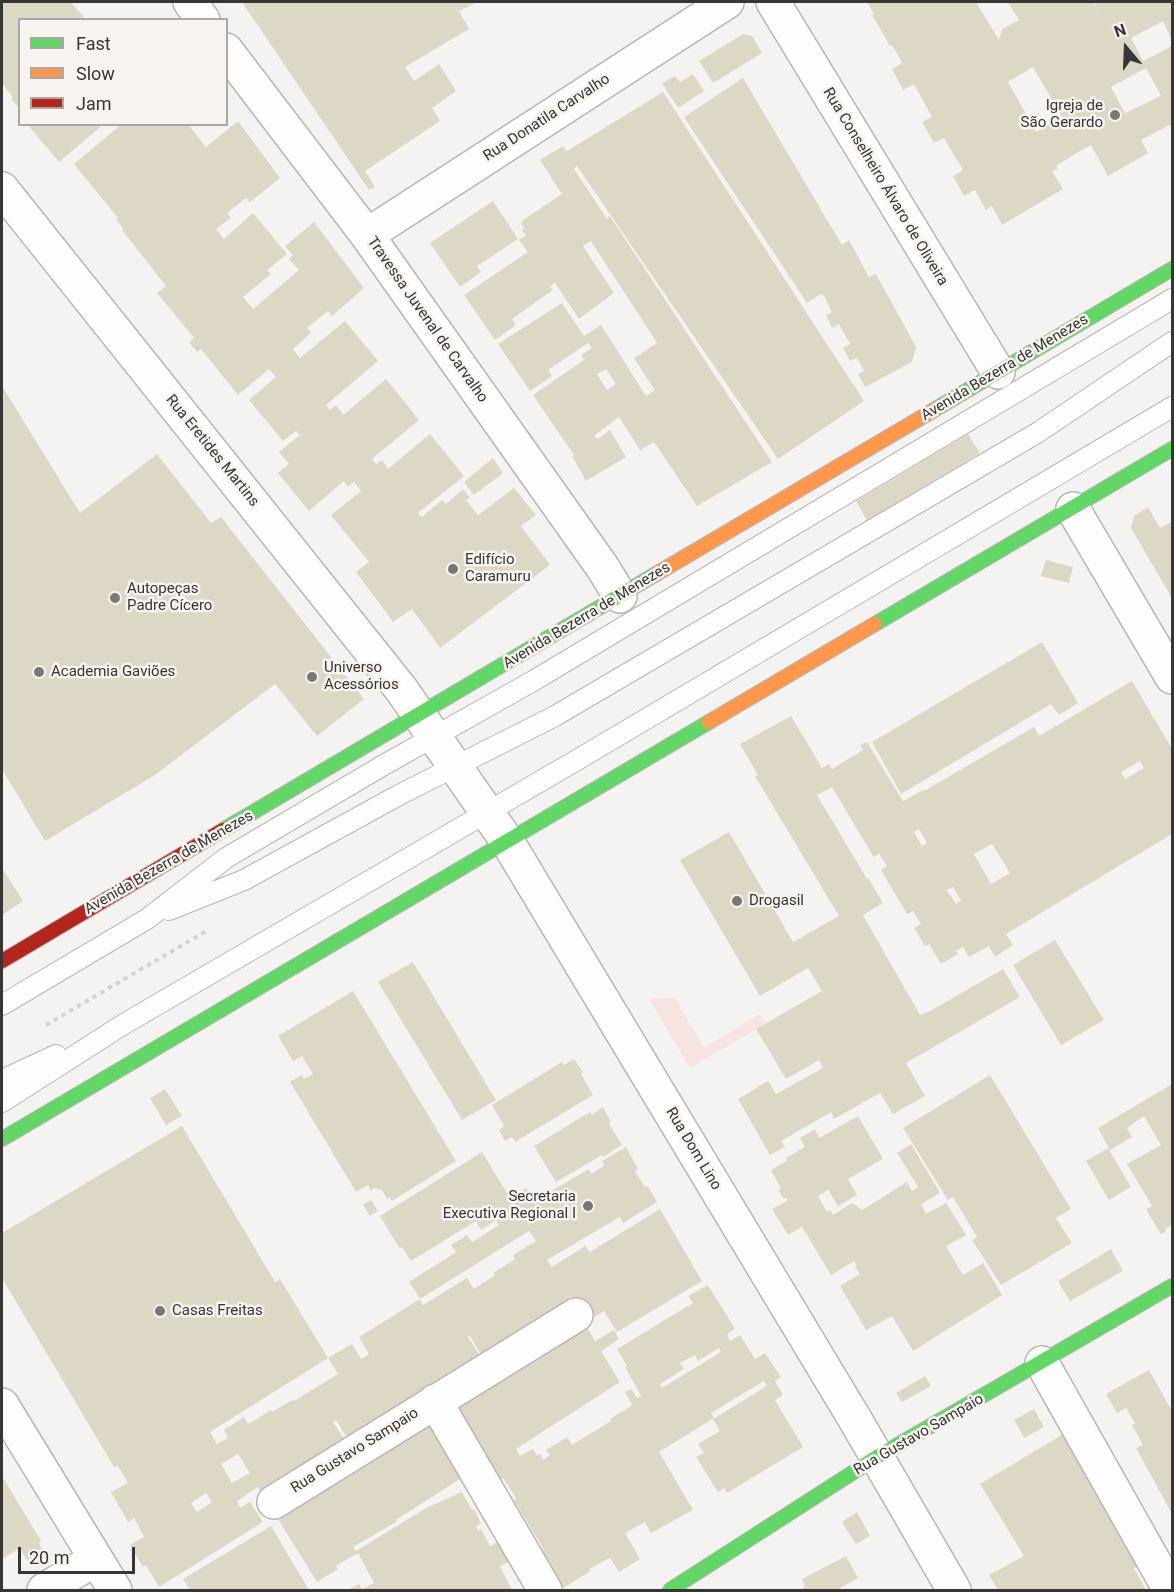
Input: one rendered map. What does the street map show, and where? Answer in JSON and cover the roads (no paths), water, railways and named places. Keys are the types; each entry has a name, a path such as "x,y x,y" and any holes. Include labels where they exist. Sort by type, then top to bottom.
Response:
{"main road":[{"name":"Avenida Bezerra de Menezes","path":"2,961 427,726 620,596 1173,269"},
{"path":"2,1139 1173,449"},
{"name":"Rua Gustavo Sampaio","path":"670,1590 877,1457 1173,1287"}],"street":[{"path":"190,2 202,18"},
{"name":"Rua Donatila Carvalho","path":"367,235 728,2"},
{"name":"Rua Conselheiro Álvaro de Oliveira","path":"773,2 998,372"},
{"name":"Travessa Juvenal de Carvalho","path":"228,53 367,235 603,568 620,596"},
{"name":"Rua Eretides Martins","path":"2,189 379,661 427,726"},
{"path":"1073,508 1173,677"},
{"name":"Rua Dom Lino","path":"427,726 507,841 877,1457 954,1590"},
{"name":"Rua Gustavo Sampaio","path":"274,1502 576,1314"},
{"path":"1042,1363 1170,1590"},
{"name":"Rua Gustavo Sampaio","path":"435,1401 545,1590"},
{"path":"2,1405 115,1590"},
{"path":"44,1590 96,1559"}],"lane":[{"name":"Avenida Bezerra de Menezes","path":"2,1005 147,919 226,858 382,766 427,726 533,681 1027,384 1173,299"},
{"name":"Avenida Bezerra de Menezes","path":"147,919 244,880 399,795 555,716 1037,433 1173,342"},
{"path":"2,1102 124,1024 1173,407"},
{"path":"2,1080 124,1024"}],"place":[{"name":"Igreja de São Gerardo","path":"1115,115"},
{"name":"Edifício Caramuru","path":"453,569"},
{"name":"Autopeças Padre Cícero","path":"115,598"},
{"name":"Academia Gaviões","path":"39,672"},
{"name":"Universo Acessórios","path":"312,677"},
{"name":"Drogasil","path":"737,901"},
{"name":"Secretaria Executiva Regional I","path":"588,1206"},
{"name":"Casas Freitas","path":"160,1311"}]}
